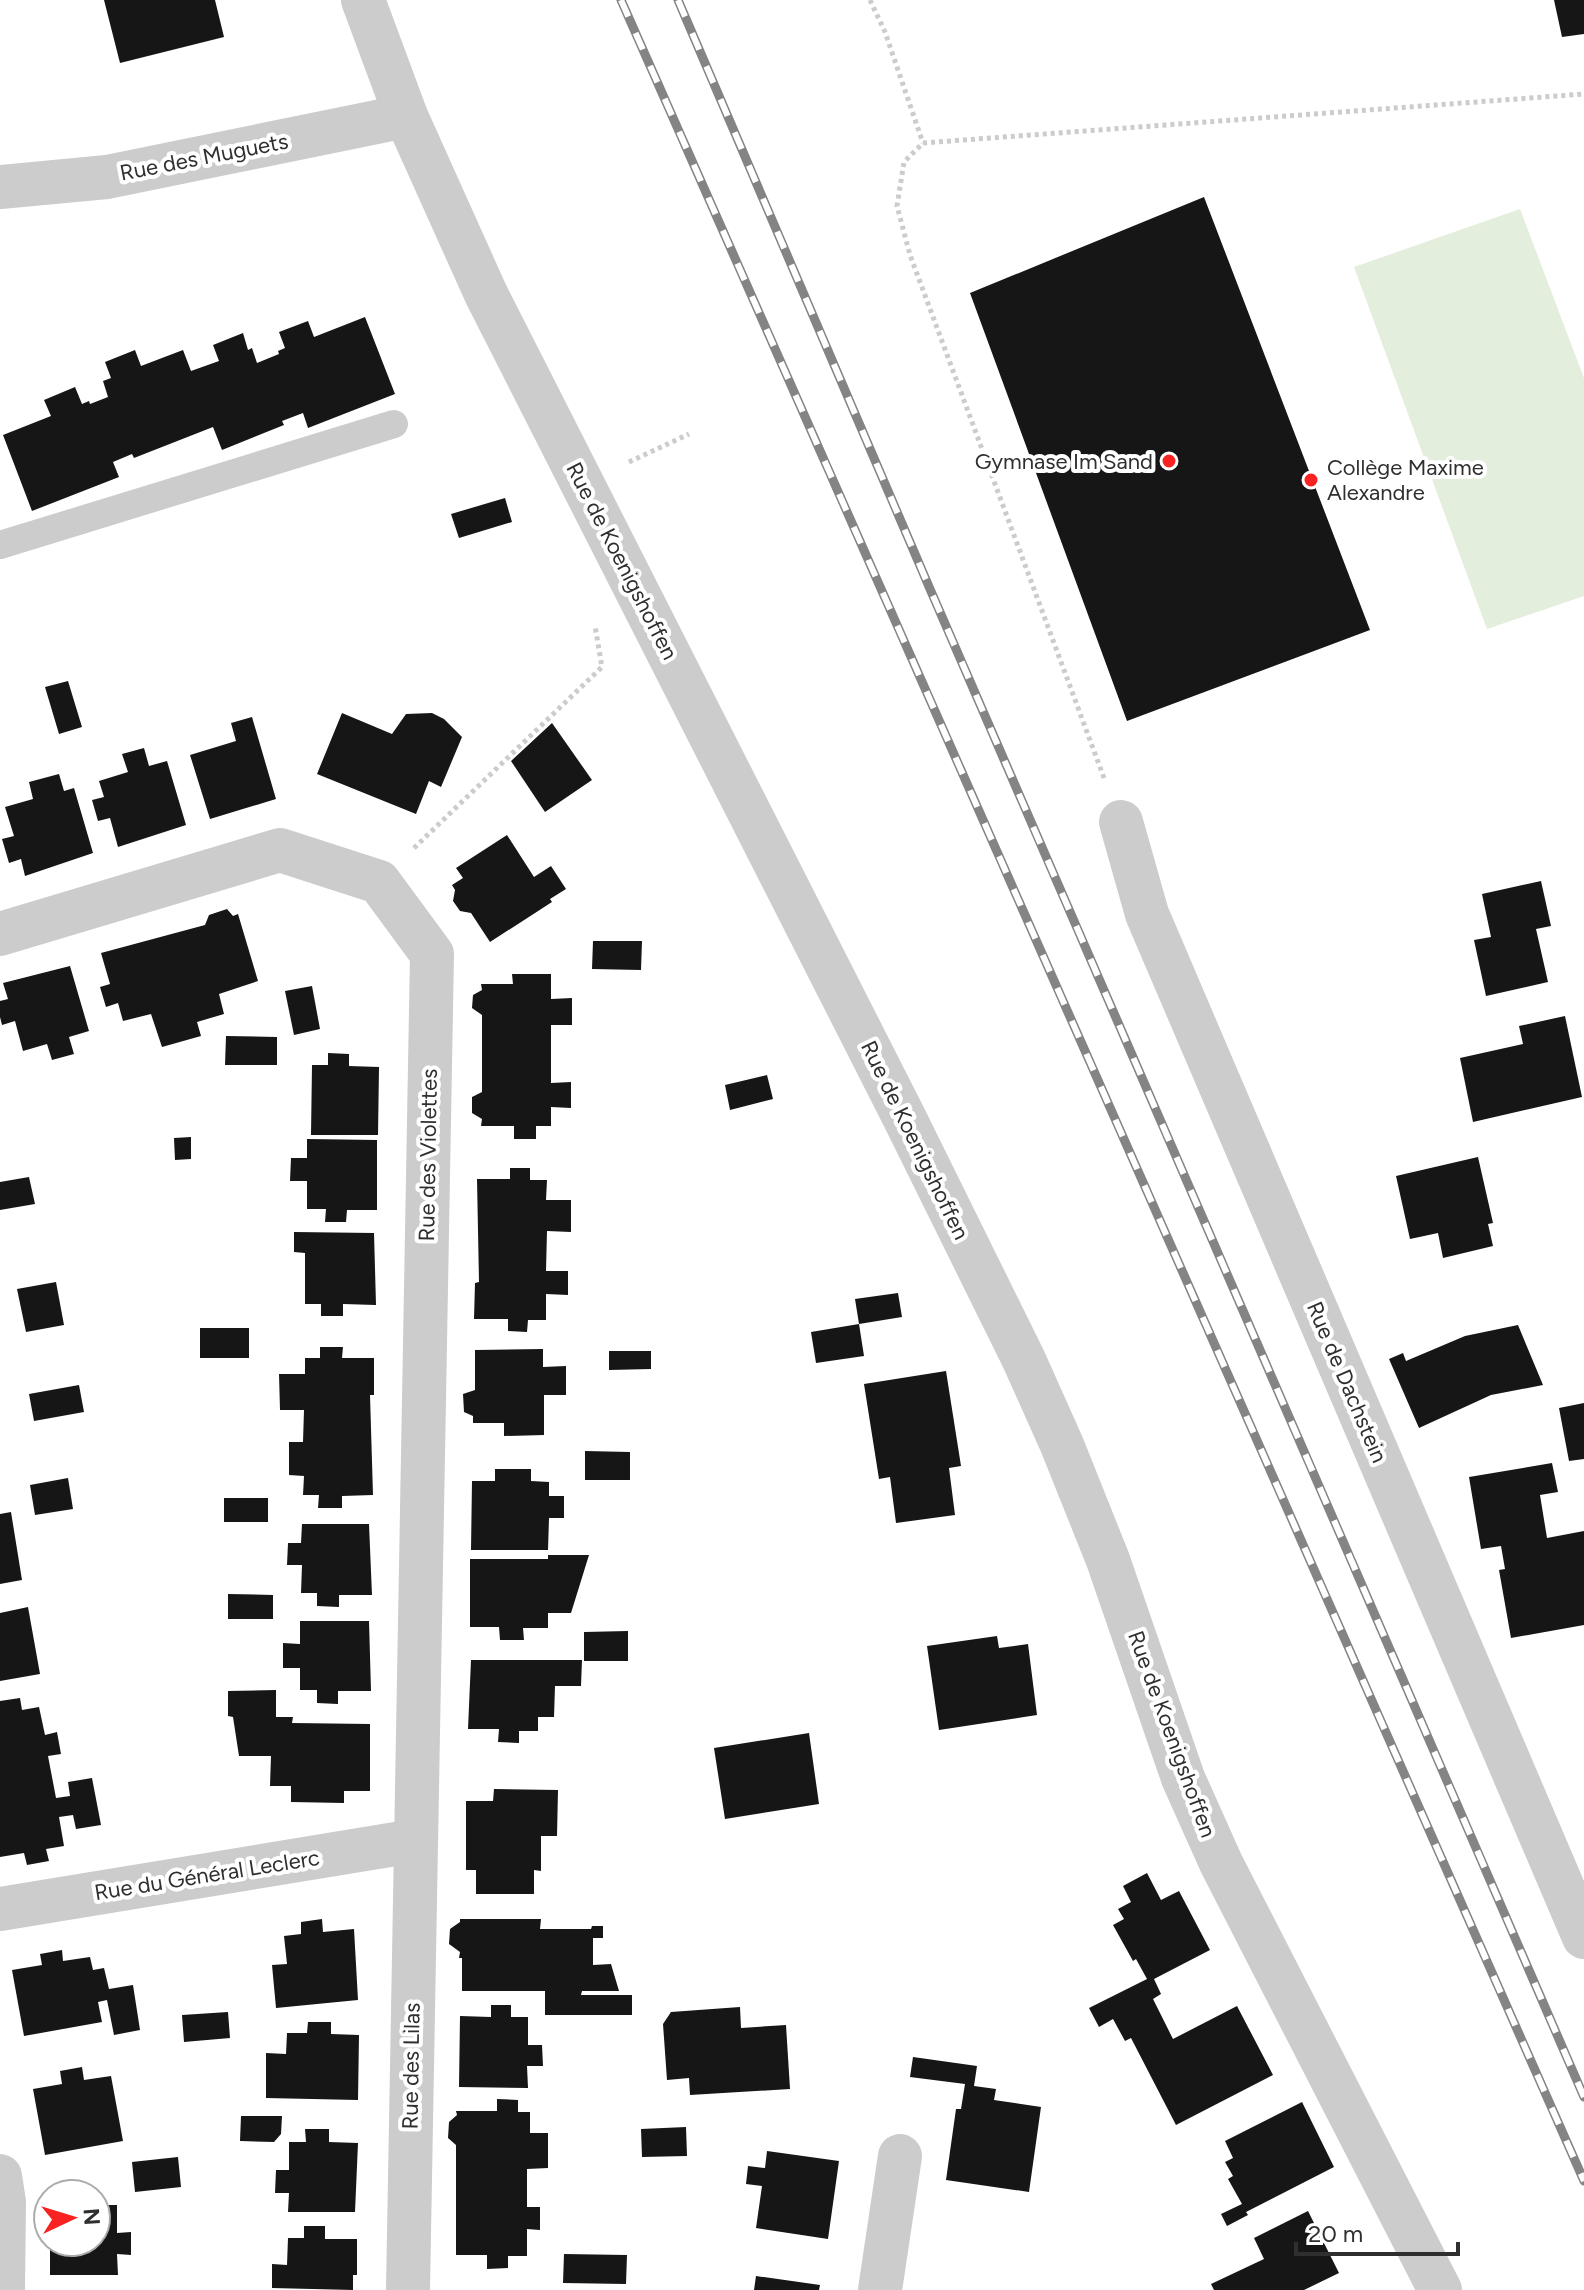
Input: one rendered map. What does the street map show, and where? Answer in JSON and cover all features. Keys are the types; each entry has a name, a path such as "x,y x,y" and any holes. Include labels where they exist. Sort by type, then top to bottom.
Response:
{"street":[{"name":"Rue de Koenigshoffen","path":"363,0 406,116 486,294 1024,1360 1108,1560 1183,1778 1214,1849 1440,2290"},
{"name":"Rue des Muguets","path":"0,187 107,177 406,116"},
{"name":"Rue de Dachstein","path":"1121,822 1147,914 1584,1937"},
{"path":"0,934 280,850 379,882"},
{"name":"Rue des Violettes","path":"379,882 432,954 414,1841"},
{"name":"Rue du Général Leclerc","path":"0,1909 414,1841"},
{"name":"Rue des Lilas","path":"408,2290 414,1841"},
{"path":"880,2290 900,2156"},
{"path":"0,2176 4,2202 3,2290"}],"lane":[{"path":"0,545 394,424"}],"path":[{"path":"870,0 885,32 923,143"},
{"path":"1121,822 910,255 897,206 904,162 923,143 1584,94"},
{"path":"583,484 689,434"},
{"path":"379,882 602,667 595,625"}],"green space":[{"path":"1520,209 1584,378 1584,596 1487,629 1354,267"}],"building":[{"path":"104,0 215,0 224,37 120,63"},
{"path":"1554,0 1584,0 1584,34 1562,37"},
{"name":"Gymnase Im Sand","path":"1204,197 1370,630 1127,721 970,293"},
{"path":"365,317 395,394 308,428 303,413 282,421 284,425 222,450 213,427 134,458 132,454 113,462 119,477 32,511 3,435 51,416 44,400 75,387 82,404 108,397 103,381 111,378 105,362 135,350 141,366 183,350 191,371 219,361 213,345 243,333 248,350 252,348 257,363 279,354 278,351 285,348 279,332 308,321 314,337"},
{"path":"505,498 512,522 459,538 451,514"},
{"path":"68,681 82,727 59,734 45,687"},
{"path":"342,713 392,734 406,714 432,713 444,719 462,737 441,787 429,781 416,814 317,774"},
{"path":"252,717 276,799 210,819 190,755 236,741 231,723"},
{"path":"552,723 592,780 545,812 511,761"},
{"path":"144,748 149,766 167,761 186,825 118,847 110,818 98,821 92,800 104,797 99,781 128,772 122,754"},
{"path":"59,774 64,791 74,788 93,853 25,876 21,859 9,863 2,839 14,836 5,807 33,799 29,782"},
{"path":"507,835 534,877 551,866 566,889 550,899 552,902 490,942 471,913 460,911 453,901 455,890 452,885 463,878 456,868"},
{"path":"1541,881 1551,926 1536,929 1548,982 1486,996 1474,940 1491,937 1482,894"},
{"path":"227,909 233,916 238,914 258,981 219,994 224,1014 197,1022 201,1036 162,1047 151,1014 123,1021 118,1003 106,1007 100,987 110,984 101,953 205,925 209,915"},
{"path":"593,941 642,941 641,970 592,969"},
{"path":"70,966 89,1031 69,1037 74,1054 52,1060 47,1044 23,1051 15,1021 2,1025 0,1001 8,999 3,983"},
{"path":"512,974 551,974 551,999 572,998 572,1025 551,1025 551,1083 571,1082 571,1108 551,1107 551,1126 536,1126 536,1139 514,1139 514,1126 481,1126 482,1119 472,1113 472,1097 482,1092 482,1015 472,1008 473,995 482,990 481,984 513,984"},
{"path":"312,986 320,1029 294,1035 285,991"},
{"path":"1565,1016 1582,1097 1473,1122 1460,1058 1523,1044 1519,1026"},
{"path":"226,1036 277,1037 277,1065 225,1065"},
{"path":"328,1053 349,1054 349,1066 379,1067 378,1135 311,1135 312,1065 328,1065"},
{"path":"767,1075 773,1099 730,1110 725,1085"},
{"path":"191,1137 191,1159 175,1160 174,1138"},
{"path":"307,1139 377,1140 377,1210 347,1210 346,1222 325,1222 326,1209 307,1209 307,1181 290,1181 291,1158 307,1158"},
{"path":"1478,1157 1493,1223 1488,1224 1493,1246 1443,1258 1438,1233 1410,1239 1396,1176"},
{"path":"510,1168 530,1168 530,1180 547,1180 546,1200 571,1200 571,1232 547,1231 546,1271 568,1271 568,1295 546,1294 546,1320 528,1320 527,1332 508,1331 508,1319 474,1319 475,1283 479,1282 477,1179 510,1179"},
{"path":"29,1177 35,1204 0,1210 0,1182"},
{"path":"294,1232 374,1233 376,1305 343,1304 343,1316 321,1316 321,1304 305,1304 305,1253 294,1252"},
{"path":"56,1282 64,1325 26,1332 17,1289"},
{"path":"898,1293 902,1317 859,1324 855,1299"},
{"path":"859,1324 864,1356 816,1363 811,1332"},
{"path":"1518,1325 1543,1385 1491,1395 1419,1428 1389,1359 1403,1353 1406,1361 1465,1336"},
{"path":"200,1328 249,1328 249,1358 200,1358"},
{"path":"320,1347 343,1347 342,1358 374,1358 374,1395 370,1395 373,1495 342,1496 342,1508 318,1508 319,1495 303,1495 304,1476 289,1475 289,1442 303,1442 304,1410 280,1410 279,1374 305,1374 305,1358 320,1358"},
{"path":"543,1349 543,1367 566,1366 566,1395 544,1395 544,1435 504,1436 504,1423 473,1423 473,1416 464,1412 463,1394 475,1390 475,1350"},
{"path":"609,1351 651,1351 651,1369 609,1370"},
{"path":"946,1371 961,1466 949,1468 955,1515 896,1523 890,1477 879,1479 864,1384"},
{"path":"79,1385 84,1412 34,1421 29,1394"},
{"path":"1584,1403 1584,1459 1569,1461 1559,1408"},
{"path":"585,1451 630,1452 630,1480 585,1480"},
{"path":"1552,1463 1558,1492 1540,1495 1547,1538 1584,1531 1584,1625 1511,1638 1499,1570 1505,1569 1501,1546 1481,1549 1469,1477"},
{"path":"495,1469 531,1469 531,1481 549,1482 549,1496 564,1496 564,1518 549,1518 548,1550 471,1550 472,1481 495,1481"},
{"path":"68,1478 73,1509 35,1515 30,1485"},
{"path":"224,1498 268,1498 268,1522 224,1522"},
{"path":"11,1512 22,1580 0,1584 0,1514"},
{"path":"302,1524 369,1524 372,1595 339,1595 339,1607 317,1606 317,1593 301,1593 302,1565 287,1565 288,1543 301,1543"},
{"path":"548,1555 589,1555 571,1613 548,1613 548,1628 523,1628 524,1640 500,1640 499,1627 470,1627 470,1559 548,1559"},
{"path":"228,1594 273,1595 273,1619 228,1619"},
{"path":"28,1607 40,1674 0,1681 0,1613"},
{"path":"300,1621 369,1621 371,1691 338,1691 338,1704 317,1703 317,1690 300,1690 300,1668 283,1668 283,1643 300,1644"},
{"path":"628,1631 628,1661 584,1661 584,1632"},
{"path":"997,1636 999,1648 1028,1644 1037,1715 939,1730 927,1646"},
{"path":"471,1660 582,1660 581,1686 555,1686 554,1717 538,1717 538,1731 519,1731 519,1743 498,1742 499,1729 468,1729"},
{"path":"276,1690 276,1717 293,1717 292,1723 370,1724 370,1791 344,1791 344,1803 291,1802 291,1786 270,1786 271,1756 239,1756 233,1717 228,1716 228,1691"},
{"path":"20,1698 22,1710 39,1707 45,1735 57,1732 61,1754 48,1756 56,1798 70,1796 68,1782 92,1778 101,1825 76,1829 73,1815 59,1817 64,1846 46,1849 49,1861 27,1865 24,1853 0,1857 0,1701"},
{"path":"809,1733 819,1804 725,1819 714,1748"},
{"path":"494,1789 558,1790 557,1836 541,1836 541,1871 534,1870 534,1894 476,1894 476,1870 466,1870 466,1801 493,1801"},
{"path":"1147,1873 1161,1900 1179,1891 1210,1950 1154,1979 1161,1994 1153,1999 1173,2039 1237,2006 1273,2075 1176,2125 1131,2038 1125,2041 1113,2019 1099,2027 1089,2008 1147,1979 1113,1925 1124,1919 1118,1909 1131,1902 1123,1886"},
{"path":"322,1919 323,1932 354,1929 358,2000 276,2008 272,1965 287,1964 284,1936 301,1934 301,1922"},
{"path":"460,1919 541,1919 540,1929 591,1929 592,1926 603,1926 603,1938 593,1938 593,1965 611,1964 619,1991 582,1991 581,1995 632,1995 632,2015 545,2015 545,1991 462,1991 462,1958 459,1958 460,1952 449,1944 450,1929"},
{"path":"62,1950 63,1961 90,1957 93,1970 104,1968 109,1989 133,1985 140,2030 114,2035 107,2000 98,2002 102,2022 24,2036 12,1970 42,1965 40,1954"},
{"path":"491,2005 511,2005 511,2017 528,2017 528,2045 542,2045 543,2066 527,2066 528,2088 459,2087 460,2016 491,2017"},
{"path":"740,2007 741,2028 786,2025 790,2089 690,2095 689,2078 667,2080 663,2024 671,2012"},
{"path":"228,2012 230,2038 184,2042 182,2015"},
{"path":"308,2022 331,2022 331,2034 359,2035 358,2100 266,2098 266,2053 286,2054 287,2033 307,2033"},
{"path":"913,2057 977,2066 974,2086 996,2089 994,2100 1041,2107 1029,2192 946,2180 956,2109 961,2109 965,2084 910,2077"},
{"path":"82,2067 84,2080 111,2076 123,2141 45,2155 33,2089 62,2084 60,2071"},
{"path":"497,2099 518,2100 518,2112 530,2112 530,2133 548,2133 548,2168 527,2169 527,2207 540,2207 540,2230 527,2229 527,2256 508,2256 508,2268 487,2269 487,2255 456,2255 456,2145 448,2138 449,2122 457,2115 456,2111 497,2111"},
{"path":"1302,2102 1334,2167 1246,2212 1248,2215 1227,2226 1221,2214 1242,2204 1228,2179 1233,2176 1225,2162 1233,2158 1225,2141"},
{"path":"241,2116 282,2116 281,2134 274,2142 240,2141"},
{"path":"686,2127 687,2156 642,2157 641,2129"},
{"path":"305,2129 329,2129 329,2142 358,2143 355,2212 288,2212 289,2193 275,2193 276,2170 289,2170 289,2142 306,2142"},
{"path":"767,2151 839,2161 828,2239 756,2228 762,2186 746,2184 748,2166 765,2168"},
{"path":"178,2157 181,2187 135,2192 132,2162"},
{"path":"112,2205 117,2205 117,2233 131,2232 131,2255 117,2254 118,2275 50,2275 50,2258 112,2258"},
{"path":"1308,2211 1339,2273 1304,2290 1214,2290 1211,2284 1264,2259 1254,2238"},
{"path":"304,2226 325,2226 325,2239 357,2239 357,2275 353,2275 353,2290 272,2288 272,2264 287,2265 288,2238 304,2238"},
{"path":"564,2254 627,2255 626,2284 563,2283"},
{"path":"756,2276 820,2285 819,2290 754,2290"}],"railway":[{"path":"621,0 1584,2181"},
{"path":"678,0 1584,2097"}],"place":[{"name":"Gymnase Im Sand","path":"1169,461"},
{"name":"Collège Maxime Alexandre","path":"1311,480"}]}
